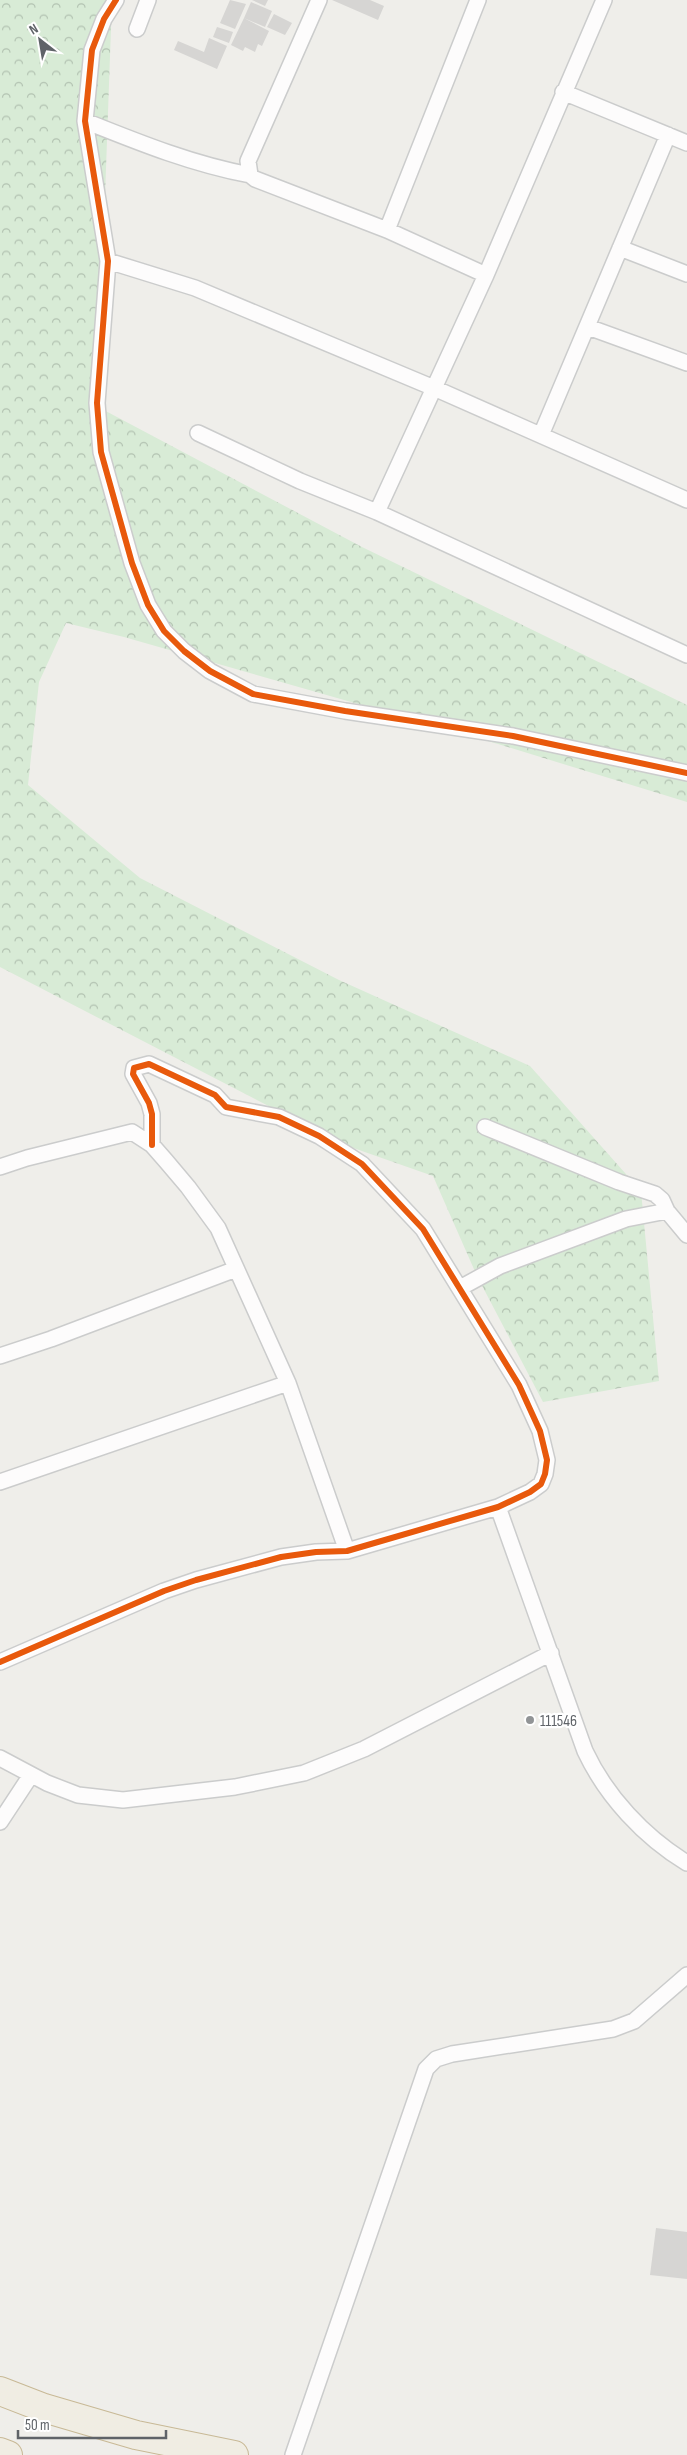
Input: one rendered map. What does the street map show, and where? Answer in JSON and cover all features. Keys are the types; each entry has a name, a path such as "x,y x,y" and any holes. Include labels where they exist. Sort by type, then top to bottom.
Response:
{"highway":[{"path":"0,2391 44,2408 136,2435 234,2455"},
{"path":"0,2452 8,2455"}],"street":[{"path":"116,0 104,20 92,50 85,121 108,262 96,403 101,452 132,563 148,605 164,631 184,651 210,671 253,694 345,712 513,736 687,773"},
{"path":"137,29 148,0"},
{"path":"250,175 248,161 319,0"},
{"path":"387,230 478,0"},
{"path":"377,512 486,274 604,0"},
{"path":"563,92 687,143"},
{"path":"85,121 168,154 211,168 250,175 255,179 387,230 486,274"},
{"path":"541,435 668,135"},
{"path":"620,248 687,274"},
{"path":"108,262 195,288 434,388 687,500"},
{"path":"588,327 687,363"},
{"path":"198,432 300,481 377,512 687,654"},
{"path":"0,1662 164,1591 196,1580 281,1557 316,1552 347,1551 498,1507 530,1492 541,1484 545,1474 547,1460 540,1431 518,1385 422,1229 362,1164 319,1136 279,1117 226,1107 215,1094 149,1064 134,1068 133,1074 149,1104 152,1114 152,1145"},
{"path":"485,1127 619,1182 655,1194 662,1200 667,1211 687,1235"},
{"path":"0,1167 27,1158 132,1132 152,1145 188,1186 218,1228 288,1382 347,1551"},
{"path":"460,1288 500,1266 626,1219 667,1211"},
{"path":"0,1356 51,1339 236,1269"},
{"path":"0,1482 288,1382"},
{"path":"498,1507 585,1752 597,1776 630,1815 655,1839 687,1863"},
{"path":"0,1758 31,1775 78,1795 122,1800 235,1787 304,1773 364,1749 551,1653"},
{"path":"0,1822 31,1775"},
{"path":"293,2455 426,2069 436,2059 452,2054 613,2029 634,2021 687,1975"}],"green space":[{"path":"0,0 112,0 100,408 362,547 687,705 687,802 498,744 124,637 66,623 39,682 28,785 140,878 339,980 530,1066 641,1191 659,1381 543,1402 477,1276 433,1176 342,1144 0,967"}],"building":[{"path":"230,0 246,4 235,29 220,23"},
{"path":"252,0 268,0 265,6"},
{"path":"332,0 370,0 384,6 378,20"},
{"path":"251,2 272,11 265,27 244,18"},
{"path":"274,14 292,23 285,35 267,27"},
{"path":"244,18 269,31 262,46 258,44 255,52 245,47 243,51 231,45"},
{"path":"217,27 233,32 229,43 213,37"},
{"path":"209,38 227,46 217,69 174,50 178,41 204,52"},
{"path":"656,2228 687,2232 687,2279 650,2275"}],"cycle path":[{"path":"116,0 104,19 92,50 85,121 108,261 97,403 101,452 132,563 148,605 164,631 184,651 210,671 253,694 345,711 513,736 687,773"},
{"path":"0,1662 164,1591 196,1580 281,1557 316,1552 347,1551 498,1507 530,1492 541,1484 545,1474 547,1460 540,1431 519,1385 423,1229 362,1164 319,1136 279,1117 226,1107 215,1095 149,1064 134,1068 133,1074 149,1103 152,1114 152,1145"}],"place":[{"name":"111546","path":"530,1720"}]}
